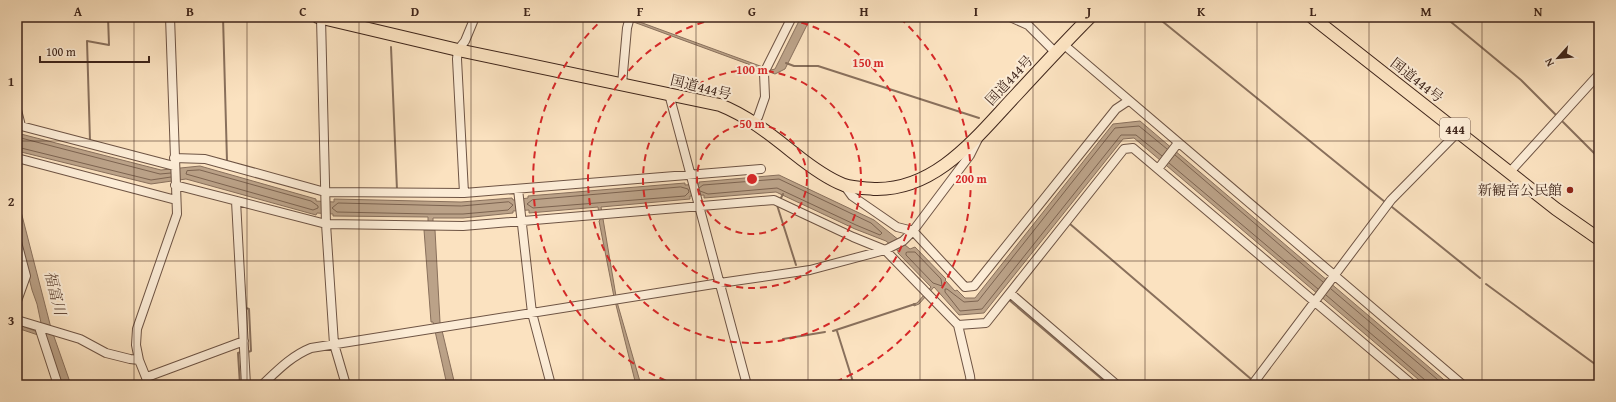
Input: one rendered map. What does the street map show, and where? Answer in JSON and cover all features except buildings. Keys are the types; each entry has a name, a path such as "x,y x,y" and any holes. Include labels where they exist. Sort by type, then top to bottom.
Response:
{"highway":[{"name":"国道444号","path":"320,17 458,50 720,105 736,111 754,122 812,167 844,185 858,188 886,189 908,185 930,175 948,164 980,133 1090,17"},
{"name":"国道444号","path":"1312,17 1509,173 1556,209 1599,239"}],"street":[{"path":"170,17 174,166 177,214 137,329 136,345 139,360 148,381 244,341"},
{"path":"320,17 326,220 334,344 346,385"},
{"path":"464,193 458,50 465,41 475,17"},
{"path":"754,122 758,117 765,97 766,70 792,17"},
{"path":"1010,17 1028,25 1128,101 1333,278 1463,385"},
{"path":"622,84 629,20"},
{"path":"1509,173 1599,74"},
{"path":"669,94 747,385"},
{"path":"844,185 852,196 897,227 910,234 955,282 965,287 974,286 1116,109 1128,101"},
{"path":"17,110 21,126 174,166"},
{"path":"1252,385 1390,200 1458,132"},
{"path":"262,385 287,362 300,353 312,348 615,299 810,270 885,250 910,234 970,155 980,133"},
{"path":"1158,169 1178,143"},
{"path":"958,325 986,323 1124,149 1133,148 1316,300 1412,385"},
{"path":"17,158 176,200"},
{"path":"174,158 205,159 325,196 518,193 761,169"},
{"path":"175,183 236,201 326,220 463,226 521,217 774,200 853,237 885,250 927,293 938,299 958,325 971,385"},
{"path":"518,193 532,313 551,385"},
{"path":"236,201 246,385"},
{"path":"17,242 26,276 17,302"},
{"path":"1008,297 1117,385"},
{"path":"17,320 41,331 55,331 80,339 106,353 139,360"},
{"path":"41,331 58,385"}],"water":[{"path":"620,17 626,17 771,70 775,69 801,17 811,17 785,69 775,74"},
{"path":"1140,121 1450,385 1425,385 1134,138 1123,139 984,313 959,315 934,287 919,304 914,306 913,304 917,303 931,287 898,253 898,251 886,241 855,229 776,192 704,198 704,195 690,196 690,199 601,207 617,302 641,385 636,385 614,297 599,221 598,207 529,213 529,210 513,211 513,213 463,218 433,218 433,223 428,223 428,217 333,216 333,214 317,213 316,215 186,179 151,184 17,151 17,133 161,170 200,166 316,199 316,201 334,202 334,199 461,202 512,198 513,200 528,198 528,196 685,183 685,185 699,184 699,182 779,175 874,220 910,249 915,247 946,279 945,280 955,291 957,290 965,298 975,298 1113,124"},
{"path":"17,196 51,328 71,385 62,385 48,342 38,335 17,328 17,324 38,332 41,323 17,230"},
{"path":"424,230 435,230 440,322 455,385 447,385 433,322 431,322"}],"waterway":[{"path":"90,141 87,41 109,45 108,17"},
{"path":"223,17 227,161"},
{"path":"1157,17 1385,202"},
{"path":"1445,17 1521,80 1557,116"},
{"path":"391,47 397,190"},
{"path":"786,63 794,66 818,66 979,118"},
{"path":"1563,122 1599,158"},
{"path":"781,198 783,194"},
{"path":"777,205 796,265"},
{"path":"1392,207 1480,278"},
{"path":"1070,224 1251,379"},
{"path":"244,283 246,308 249,309 251,351 248,352"},
{"path":"1486,284 1599,367"},
{"path":"1008,299 1109,385"},
{"path":"833,331 915,304"},
{"path":"837,331 854,385"},
{"path":"783,339 825,332"},
{"path":"240,385 238,353 241,352"}],"place":[{"name":"新観音公民館","path":"1570,190"}],"water label":[{"name":"福富川","path":"55,293"}]}
